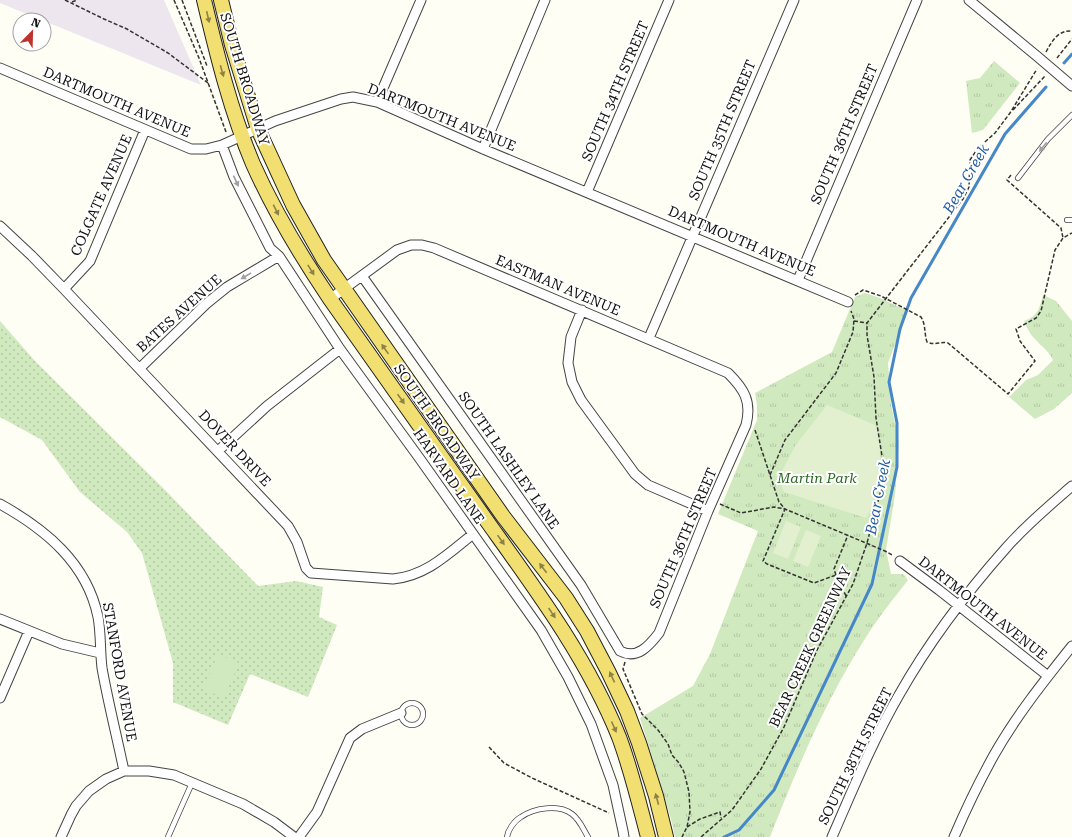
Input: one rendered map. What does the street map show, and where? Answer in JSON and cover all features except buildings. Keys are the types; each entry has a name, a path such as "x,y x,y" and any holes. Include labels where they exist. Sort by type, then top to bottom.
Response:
{"main road":[{"name":"SOUTH BROADWAY","path":"204,0 221,68 242,136 260,179 282,222 313,274 330,299 522,570 562,629 603,703 619,737 632,776 648,837"},
{"name":"SOUTH BROADWAY","path":"220,0 234,52 258,129 293,205 324,260 503,516 566,598 587,632 608,671 637,736 656,796 666,837"}],"street":[{"path":"377,102 421,0"},
{"path":"483,148 545,0"},
{"name":"SOUTH 34TH STREET","path":"588,192 669,0"},
{"name":"SOUTH 35TH STREET","path":"649,338 794,0"},
{"name":"SOUTH 36TH STREET","path":"798,280 917,0"},
{"path":"969,0 1038,56 1072,86"},
{"name":"DARTMOUTH AVENUE","path":"0,68 191,149 206,149 222,145 275,121 341,99 353,97 377,102 848,302"},
{"name":"COLGATE AVENUE","path":"64,289 90,261 145,130"},
{"name":"HARVARD LANE","path":"222,145 234,177 270,248 279,256 340,349 540,630 568,677 591,724 608,769 624,837"},
{"name":"DOVER DRIVE","path":"0,226 32,256 140,368 288,526 297,542 306,568 312,573 393,579 404,578 415,575 431,566 473,534"},
{"name":"EASTMAN AVENUE","path":"330,299 397,250 411,245 422,245 434,248 649,338 728,373 741,386 748,403 746,425"},
{"name":"BATES AVENUE","path":"140,368 206,304 222,291 279,256"},
{"name":"SOUTH LASHLEY LANE","path":"362,276 581,585 620,651 631,654"},
{"path":"582,310 571,337 568,363 572,382 581,400 635,474 648,485 708,512"},
{"path":"218,451 266,406 340,349"},
{"name":"SOUTH 36TH STREET","path":"631,654 652,643 658,633 746,425"},
{"name":"SOUTH 38TH STREET","path":"832,837 871,749 899,695 958,605 1007,547 1039,515 1072,486"},
{"name":"STANFORD AVENUE","path":"0,504 16,513 51,539 67,554 83,577 92,594 98,617 100,653 124,772"},
{"name":"DARTMOUTH AVENUE","path":"900,561 914,570 1048,676"},
{"path":"0,619 62,644 100,653"},
{"path":"0,698 29,631"},
{"path":"954,837 970,799 994,754 1016,720 1072,646"},
{"path":"299,837 317,812 350,738 362,729 401,713"},
{"path":"61,837 76,806 89,791 106,779 124,772 149,771 174,775 243,804 274,822 294,837"}],"lane":[{"path":"1018,178 1048,140 1071,117"},
{"path":"413,703 417,704 422,709 423,716 418,724 411,725 402,720 401,713 406,704 413,703"},
{"path":"168,837 192,783"},
{"path":"507,837 508,830 520,817 534,811 552,808 565,810 572,814 580,822 588,837"}],"path":[{"path":"65,0 127,29 168,53 208,83"},
{"path":"71,2 77,0"},
{"path":"174,0 199,58 226,132"},
{"path":"182,0 207,66"},
{"path":"1057,58 1072,39"},
{"path":"854,321 867,323 886,299 963,199 969,187 970,160 978,148 995,133 1010,113 1045,76"},
{"path":"1012,174 1006,180 1061,228 1063,238"},
{"path":"770,475 785,440 836,373 853,332 854,321 848,302 855,295 863,290 881,296 921,317 925,323 926,342 936,345 944,342 948,343 1008,394 1035,361 1020,341 1016,329 1036,318 1040,311 1055,250 1063,238 1072,233"},
{"name":"BEAR CREEK GREENWAY","path":"701,837 732,810 761,769 784,727 817,650 853,584 867,543 885,475 876,418 874,377 867,334 867,323"},
{"path":"746,425 754,428 779,502 785,509"},
{"path":"713,501 741,513 774,507 785,509 885,550"},
{"path":"785,509 763,561 814,583 836,575"},
{"path":"846,596 834,569 848,535"},
{"path":"631,654 623,669 642,714 658,730 668,744 672,755 684,772 689,792 689,805 687,826 682,837"},
{"path":"489,747 504,763 532,778 620,817"},
{"path":"687,826 700,819 720,812 721,818"}],"shaded area":[{"path":"0,0 164,0 201,85 52,24 52,12 22,12 0,3"}],"green space":[{"path":"994,61 1020,83 983,130 972,133 966,81 980,78"},
{"name":"Martin Park","path":"865,293 908,311 888,363 891,404 899,442 895,495 886,550 891,574 903,574 908,580 873,627 839,683 802,759 770,837 675,837 671,819 640,718 693,686 710,654 758,531 718,514 757,420 755,393 832,352 855,297"},
{"path":"1043,295 1056,301 1072,321 1072,393 1054,409 1035,419 1009,397 1026,380 1038,375 1053,360 1047,351 1036,341 1024,321 1035,314 1041,304"},
{"path":"0,321 35,361 167,492 258,586 296,581 323,587 319,617 337,625 308,697 250,674 228,725 173,702 173,663 142,553 127,532 80,492 42,440 0,417"},
{"path":"827,405 875,425 878,433 880,473 871,509 866,518 784,492 778,479 795,446"},
{"path":"786,521 801,527 788,559 773,553"},
{"path":"806,530 821,536 808,567 793,561"},
{"path":"218,654 239,663 224,698 203,689"}],"waterway":[{"name":"Bear Creek","path":"1064,63 1072,54"},
{"name":"Bear Creek","path":"724,837 739,830 774,790 872,584 897,467 897,423 889,382 900,329 911,298 1005,134 1046,87"}]}
